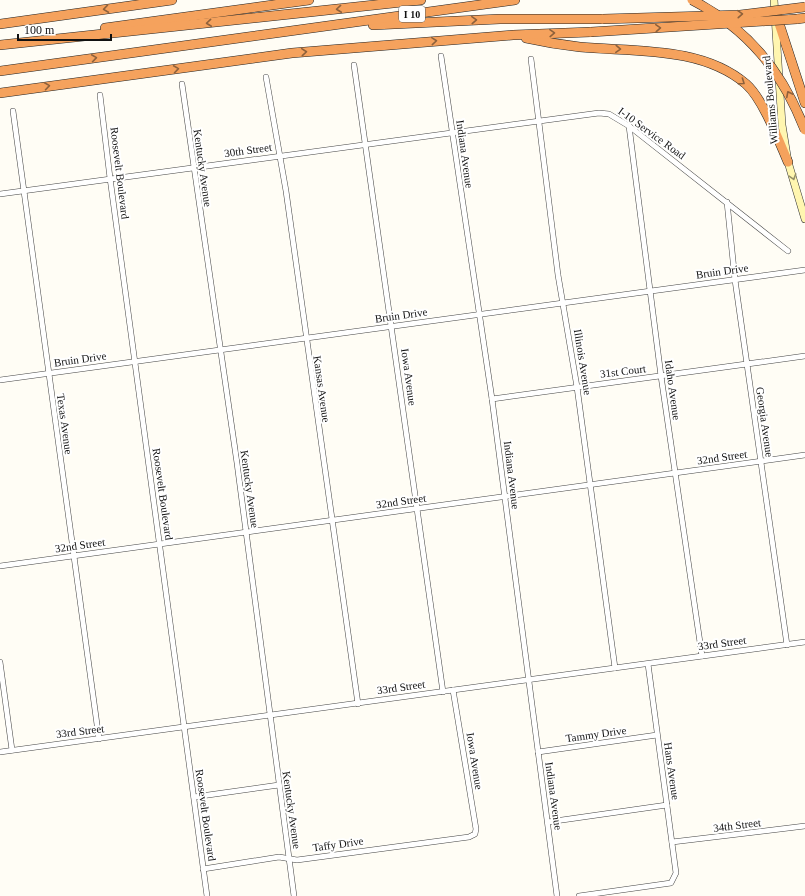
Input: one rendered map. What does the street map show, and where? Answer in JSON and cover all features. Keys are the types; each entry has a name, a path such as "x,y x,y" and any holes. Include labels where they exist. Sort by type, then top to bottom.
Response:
{"highway":[{"path":"0,24 172,0"},
{"path":"0,44 309,0"},
{"path":"0,44 420,0"},
{"name":"I 10","path":"0,71 515,0"},
{"path":"692,0 730,23 752,43 788,90 805,130"},
{"path":"310,29 500,19 603,19 740,15 805,8"},
{"path":"776,14 805,103"},
{"path":"0,93 292,53 513,34 591,32 802,19"},
{"path":"513,34 542,41 579,46 637,50 688,56 723,70 747,85 757,99 772,126 788,162"}],"main road":[{"name":"Williams Boulevard","path":"774,0 782,125 788,162 805,219"},
{"path":"804,0 805,8"}],"street":[{"name":"Indiana Avenue","path":"441,56 451,132 492,399 557,896"},
{"name":"Illinois Avenue","path":"531,59 563,303 591,485 615,668"},
{"name":"Iowa Avenue","path":"354,65 443,692"},
{"name":"Kansas Avenue","path":"266,77 280,156 330,521 358,704"},
{"name":"Kentucky Avenue","path":"182,84 246,532 294,896"},
{"name":"Roosevelt Boulevard","path":"100,95 207,896"},
{"name":"Texas Avenue","path":"13,111 99,739"},
{"name":"I-10 Service Road","path":"451,132 599,113 609,114 629,126 788,251"},
{"name":"Idaho Avenue","path":"629,126 661,376 702,656"},
{"name":"30th Street","path":"0,194 451,132"},
{"name":"Georgia Avenue","path":"727,202 735,280 787,645"},
{"name":"Bruin Drive","path":"0,380 805,270"},
{"name":"31st Court","path":"492,399 805,356"},
{"name":"32nd Street","path":"0,566 805,455"},
{"name":"33rd Street","path":"0,752 805,642"},
{"path":"0,662 12,750"},
{"name":"Hans Avenue","path":"579,896 671,883 676,873 648,664"},
{"name":"Iowa Avenue","path":"453,690 476,830 474,834"},
{"name":"Tammy Drive","path":"538,752 657,735"},
{"path":"194,797 279,785"},
{"path":"548,822 667,805"},
{"name":"34th Street","path":"672,842 805,826"},
{"name":"Taffy Drive","path":"203,869 278,857 289,859 461,838 474,834"}]}
